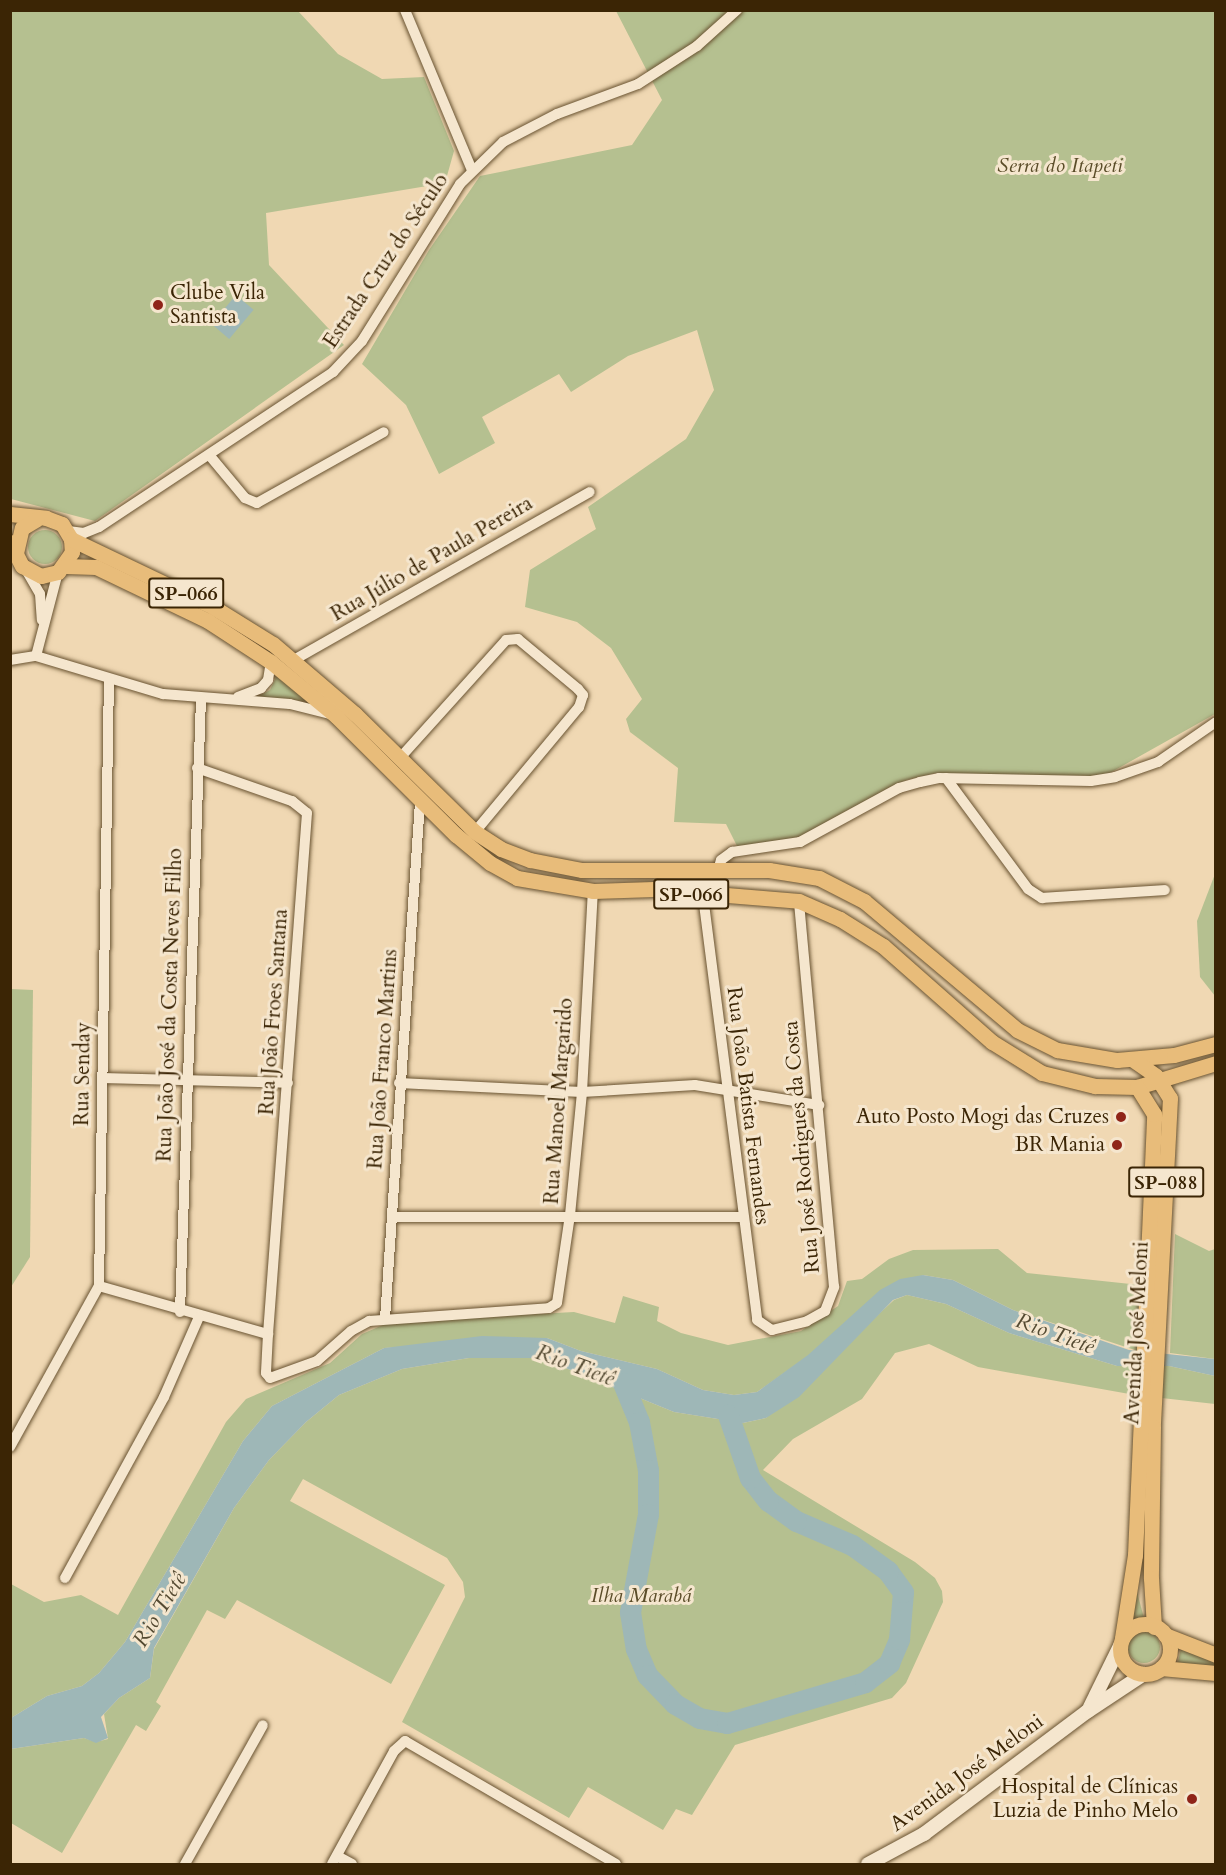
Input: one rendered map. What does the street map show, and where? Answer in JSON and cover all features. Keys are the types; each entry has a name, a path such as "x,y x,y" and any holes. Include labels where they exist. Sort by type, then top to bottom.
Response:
{"main road":[{"path":"10,514 37,519"},
{"name":"SP-066","path":"37,519 54,520 70,535 213,607 294,660 355,714 475,832 501,849 530,860 573,868 801,874 835,885 864,901 1037,1042 1078,1055 1132,1059 1174,1055 1215,1044"},
{"path":"25,568 13,548 22,528 37,519"},
{"path":"62,569 72,552 70,535"},
{"name":"SP-066","path":"25,568 41,576 62,569 96,567 208,621 272,662 336,716 420,801 490,864 517,878 593,891 654,889 703,896 774,896 799,901 840,919 884,946 992,1042 1042,1073 1077,1082 1137,1087 1160,1082 1215,1063"},
{"path":"1132,1059 1160,1082"},
{"name":"Avenida José Meloni","path":"1152,1325 1170,1098 1160,1082"},
{"name":"Avenida José Meloni","path":"1137,1087 1154,1114 1152,1325 1148,1425 1151,1578 1160,1631"},
{"name":"Avenida José Meloni","path":"1121,1642 1135,1555 1148,1425"},
{"path":"1215,1655 1160,1631 1133,1628 1121,1642 1129,1668 1144,1674 1161,1668 1215,1673"},
{"name":"SP-088","path":"1160,1631 1168,1656 1161,1668"}],"street":[{"path":"405,10 472,170"},
{"name":"Estrada Cruz do Século","path":"70,535 99,527 210,456 333,372 351,354 472,170 502,142 531,125 638,84 697,46 737,10"},
{"path":"210,456 245,498 257,503 384,432"},
{"name":"Rua Júlio de Paula Pereira","path":"294,660 590,492"},
{"path":"25,568 39,594 42,624"},
{"path":"36,656 42,624 56,591 62,569"},
{"path":"399,759 506,640 518,639 578,689 583,695 579,707 475,832"},
{"path":"10,660 36,656 163,694 290,704 336,716"},
{"path":"228,699 261,688 268,680 272,662"},
{"name":"Rua Senday","path":"10,1447 99,1286 109,679"},
{"name":"Rua João José da Costa Neves Filho","path":"180,1312 186,1080 201,698"},
{"path":"718,871 721,860 732,852 800,842 899,788 946,778 1091,781 1115,777 1158,762 1215,722"},
{"name":"Rua João Froes Santana","path":"197,768 292,801 307,810 266,1373 270,1378 318,1361 360,1325 385,1319"},
{"path":"946,778 1028,889 1042,898 1165,890"},
{"name":"Rua João Franco Martins","path":"385,1319 393,1217 399,1083 420,801"},
{"name":"Rua Manoel Margarido","path":"385,1319 549,1308 558,1299 570,1215 582,1092 593,891"},
{"name":"Rua João Batista Fernandes","path":"703,896 725,1088 757,1320"},
{"name":"Rua José Rodrigues da Costa","path":"757,1320 772,1330 807,1322 825,1311 833,1296 819,1105 799,901"},
{"path":"102,1078 288,1083"},
{"path":"399,1083 582,1092 695,1085 725,1088 819,1105"},
{"path":"393,1217 570,1215 742,1217"},
{"path":"99,1286 180,1312 268,1334"},
{"path":"65,1578 164,1397 199,1317"},
{"name":"Avenida José Meloni","path":"1088,1711 1105,1683 1121,1642"},
{"name":"Avenida José Meloni","path":"868,1864 924,1834 1088,1711 1144,1674"},
{"path":"185,1864 263,1725"},
{"path":"352,1864 334,1860 394,1750 405,1742 616,1864"}],"green space":[{"name":"Clube Vila Santista","path":"10,11 298,11 338,54 382,79 424,77 454,151 445,183 266,213 269,265 344,345 95,521 11,499"},
{"name":"Serra do Itapeti","path":"616,11 1215,11 1215,714 1108,774 1078,778 936,773 906,780 790,842 737,846 726,824 674,822 678,768 630,732 626,719 642,699 611,648 577,622 525,607 530,570 596,529 588,507 686,439 714,390 697,330 628,356 571,392 559,374 482,417 495,443 439,474 406,405 362,364 429,250 480,176 632,145 662,100"},
{"path":"45,530 57,535 62,547 57,559 45,564 33,559 28,547 33,535"},
{"path":"277,675 312,702 257,697 270,690"},
{"path":"1215,874 1215,996 1200,977 1197,921"},
{"path":"11,989 33,990 30,1257 11,1287"},
{"path":"1175,1234 1209,1251 1215,1249 1215,1359 1170,1353"},
{"path":"998,1249 1027,1273 1140,1285 1138,1351 1013,1310 953,1280 923,1275 757,1392 734,1395 703,1390 657,1369 581,1351 547,1338 384,1348 272,1406 243,1441 125,1642 99,1673 82,1686 47,1696 11,1718 11,1584 44,1602 81,1595 118,1615 226,1422 246,1399 330,1363 362,1334 390,1322 574,1312 615,1323 623,1296 659,1307 657,1321 681,1333 728,1345 801,1331 838,1306 847,1281 862,1279 889,1259 913,1250"},
{"name":"Ilha Marabá","path":"907,1295 946,1304 1009,1333 1117,1366 1169,1366 1215,1376 1215,1404 1135,1395 978,1367 929,1344 895,1353 862,1399 793,1439 763,1470 915,1562 935,1578 942,1591 943,1602 906,1683 892,1698 735,1745 692,1815 676,1809 663,1830 588,1787 569,1818 402,1722 465,1597 463,1582 447,1558 303,1479 290,1501 445,1585 391,1684 237,1600 225,1619 207,1610 156,1702 161,1706 146,1731 136,1725 62,1853 11,1823 11,1749 84,1738 96,1742 108,1739 104,1714 119,1698 150,1678 154,1649 234,1508 269,1460 306,1422 339,1395 402,1369 469,1358 541,1358 674,1412 743,1423 766,1418 894,1300"},
{"path":"1136,1588 1145,1622 1132,1620"},
{"path":"1144,1631 1156,1635 1160,1647 1156,1659 1144,1663 1132,1659 1128,1647 1132,1635"},
{"path":"1181,1648 1215,1662 1215,1669 1177,1667"}],"water":[{"path":"236,295 254,310 229,339 212,324"},
{"name":"Rio Tietê","path":"923,1275 953,1280 1013,1310 1129,1350 1215,1359 1215,1376 1169,1366 1117,1366 1009,1333 946,1304 907,1295 893,1300 799,1397 766,1418 743,1423 674,1412 541,1358 469,1358 402,1369 339,1395 306,1422 269,1460 234,1508 154,1648 150,1678 119,1698 101,1717 108,1738 96,1743 84,1738 11,1749 11,1718 47,1696 82,1686 99,1673 125,1642 243,1441 272,1406 384,1348 482,1336 547,1338 581,1351 657,1369 703,1390 734,1395 757,1392 808,1355 880,1290 900,1279"}],"waterway":[{"name":"Rio Tietê","path":"623,1383 639,1422 648,1470 648,1514 630,1612 636,1649 647,1675 675,1704 699,1718 727,1723 865,1682 889,1663 899,1639 903,1592 888,1571 852,1545 796,1521 768,1501 750,1478 728,1415"}],"place":[{"name":"Clube Vila Santista","path":"158,305"},
{"name":"Auto Posto Mogi das Cruzes","path":"1121,1117"},
{"name":"BR Mania","path":"1117,1145"},
{"name":"Hospital de Clínicas Luzia de Pinho Melo","path":"1192,1799"}]}
